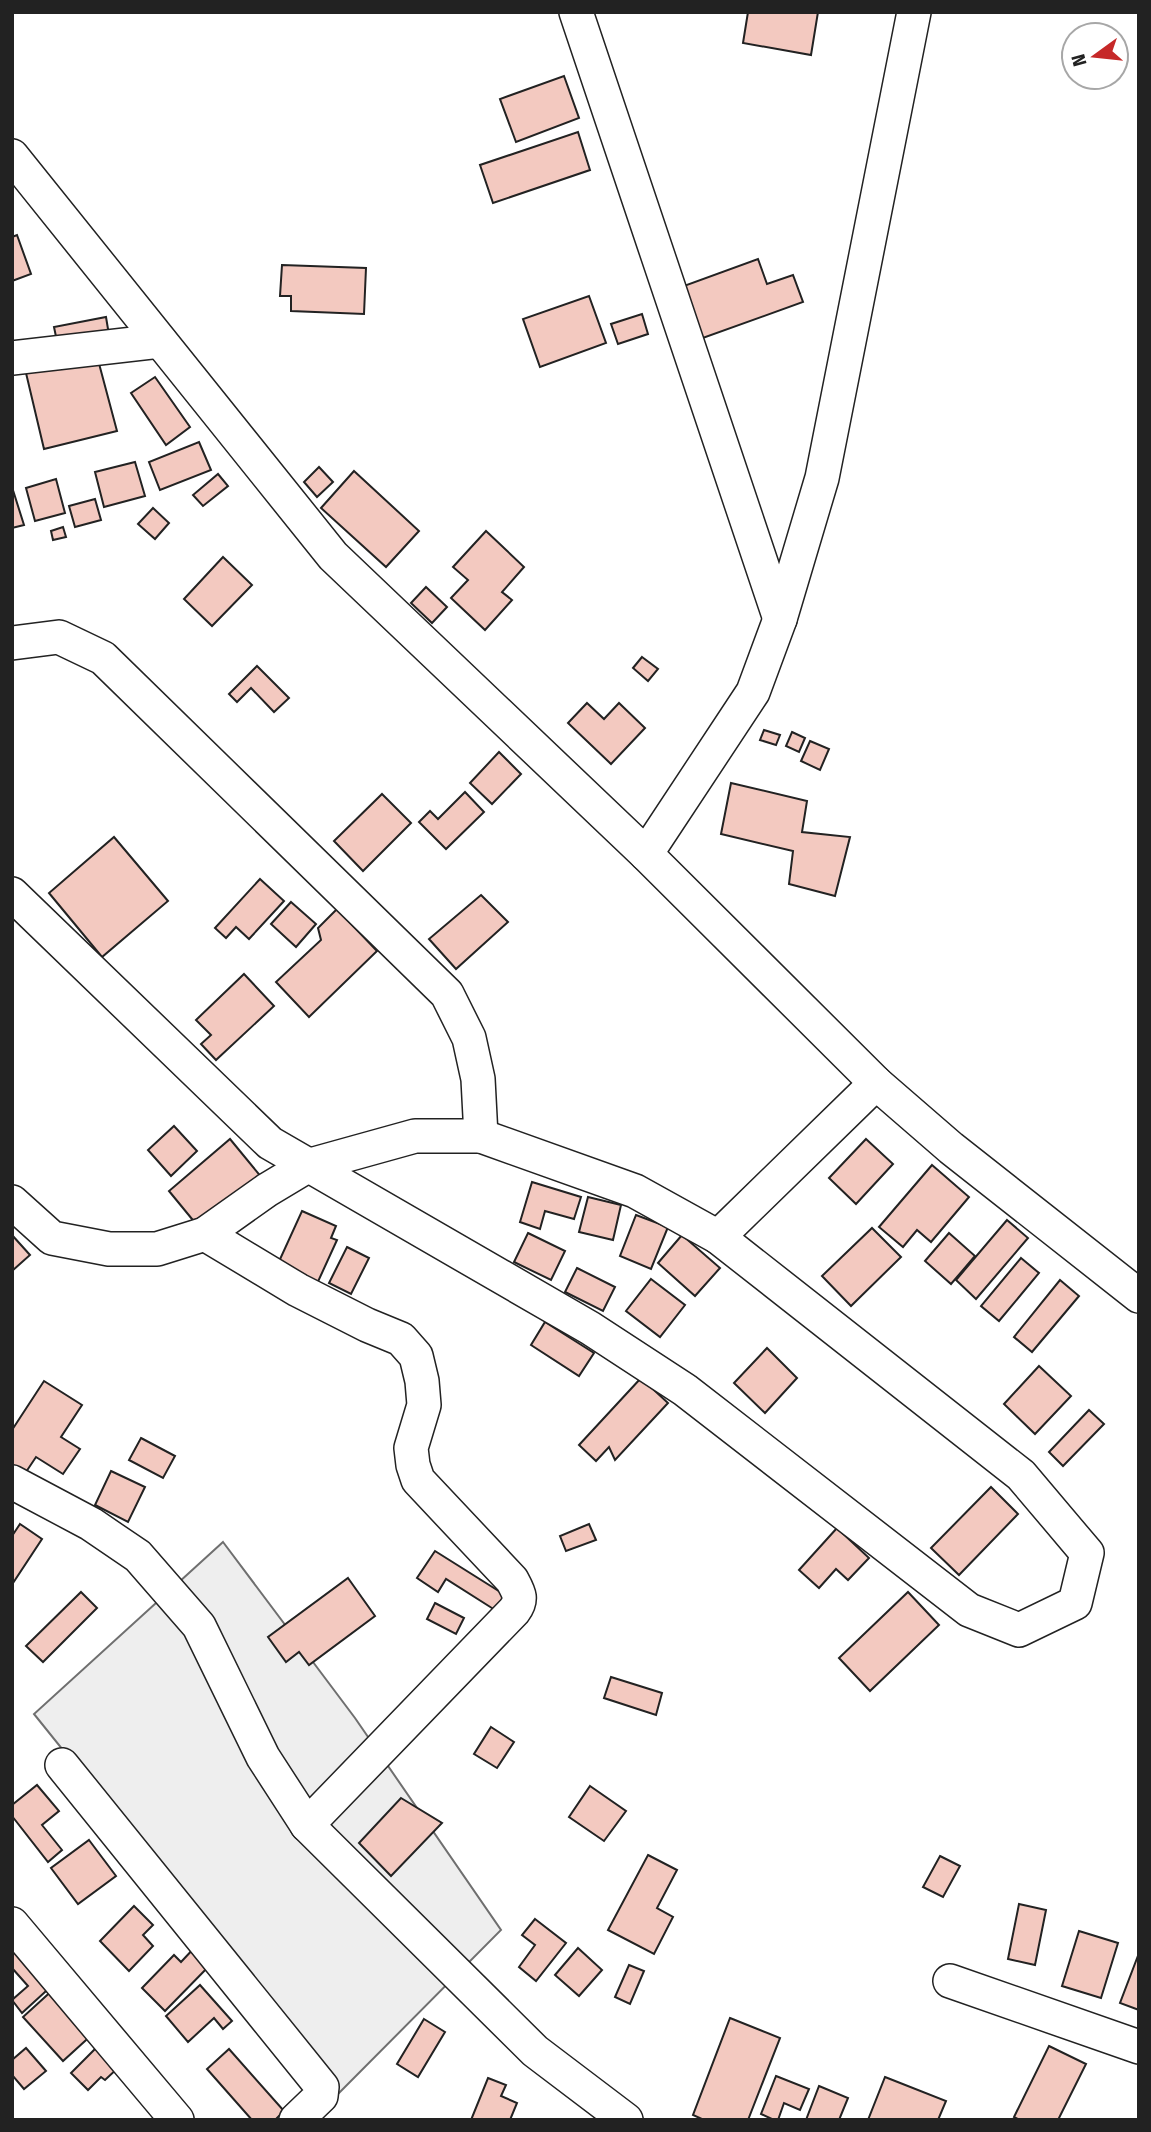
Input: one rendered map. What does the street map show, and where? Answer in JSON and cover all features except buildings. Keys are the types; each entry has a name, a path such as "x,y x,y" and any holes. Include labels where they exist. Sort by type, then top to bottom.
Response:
{"street":[{"path":"576,12 780,619"},
{"path":"646,854 752,692 780,619 822,478 914,12"},
{"path":"12,156 333,556 646,854 876,1083 951,1148 1139,1296"},
{"path":"12,358 160,341"},
{"path":"12,643 59,637 103,658 447,994 469,1038 478,1079 481,1136"},
{"path":"12,894 271,1143 307,1166 590,1328 685,1390 969,1610 1019,1630 1075,1603 1087,1553 1021,1475 718,1237 635,1191 481,1136 415,1136 307,1166 267,1190 205,1234 157,1250 108,1250 52,1238 12,1202"},
{"path":"718,1237 876,1083"},
{"path":"205,1234 298,1290 401,1339 416,1356 424,1405 411,1448 418,1480 512,1580 521,1596 520,1604 514,1611 307,1825"},
{"path":"12,1482 92,1524 138,1556 199,1626 262,1758 307,1825 535,2051 626,2120"},
{"path":"62,1765 322,2087 321,2096 296,2120"},
{"path":"12,1924 177,2120"},
{"path":"950,1981 1139,2047"}],"shaded area":[{"path":"223,1542 355,1718 501,1930 339,2093 34,1714"}]}
